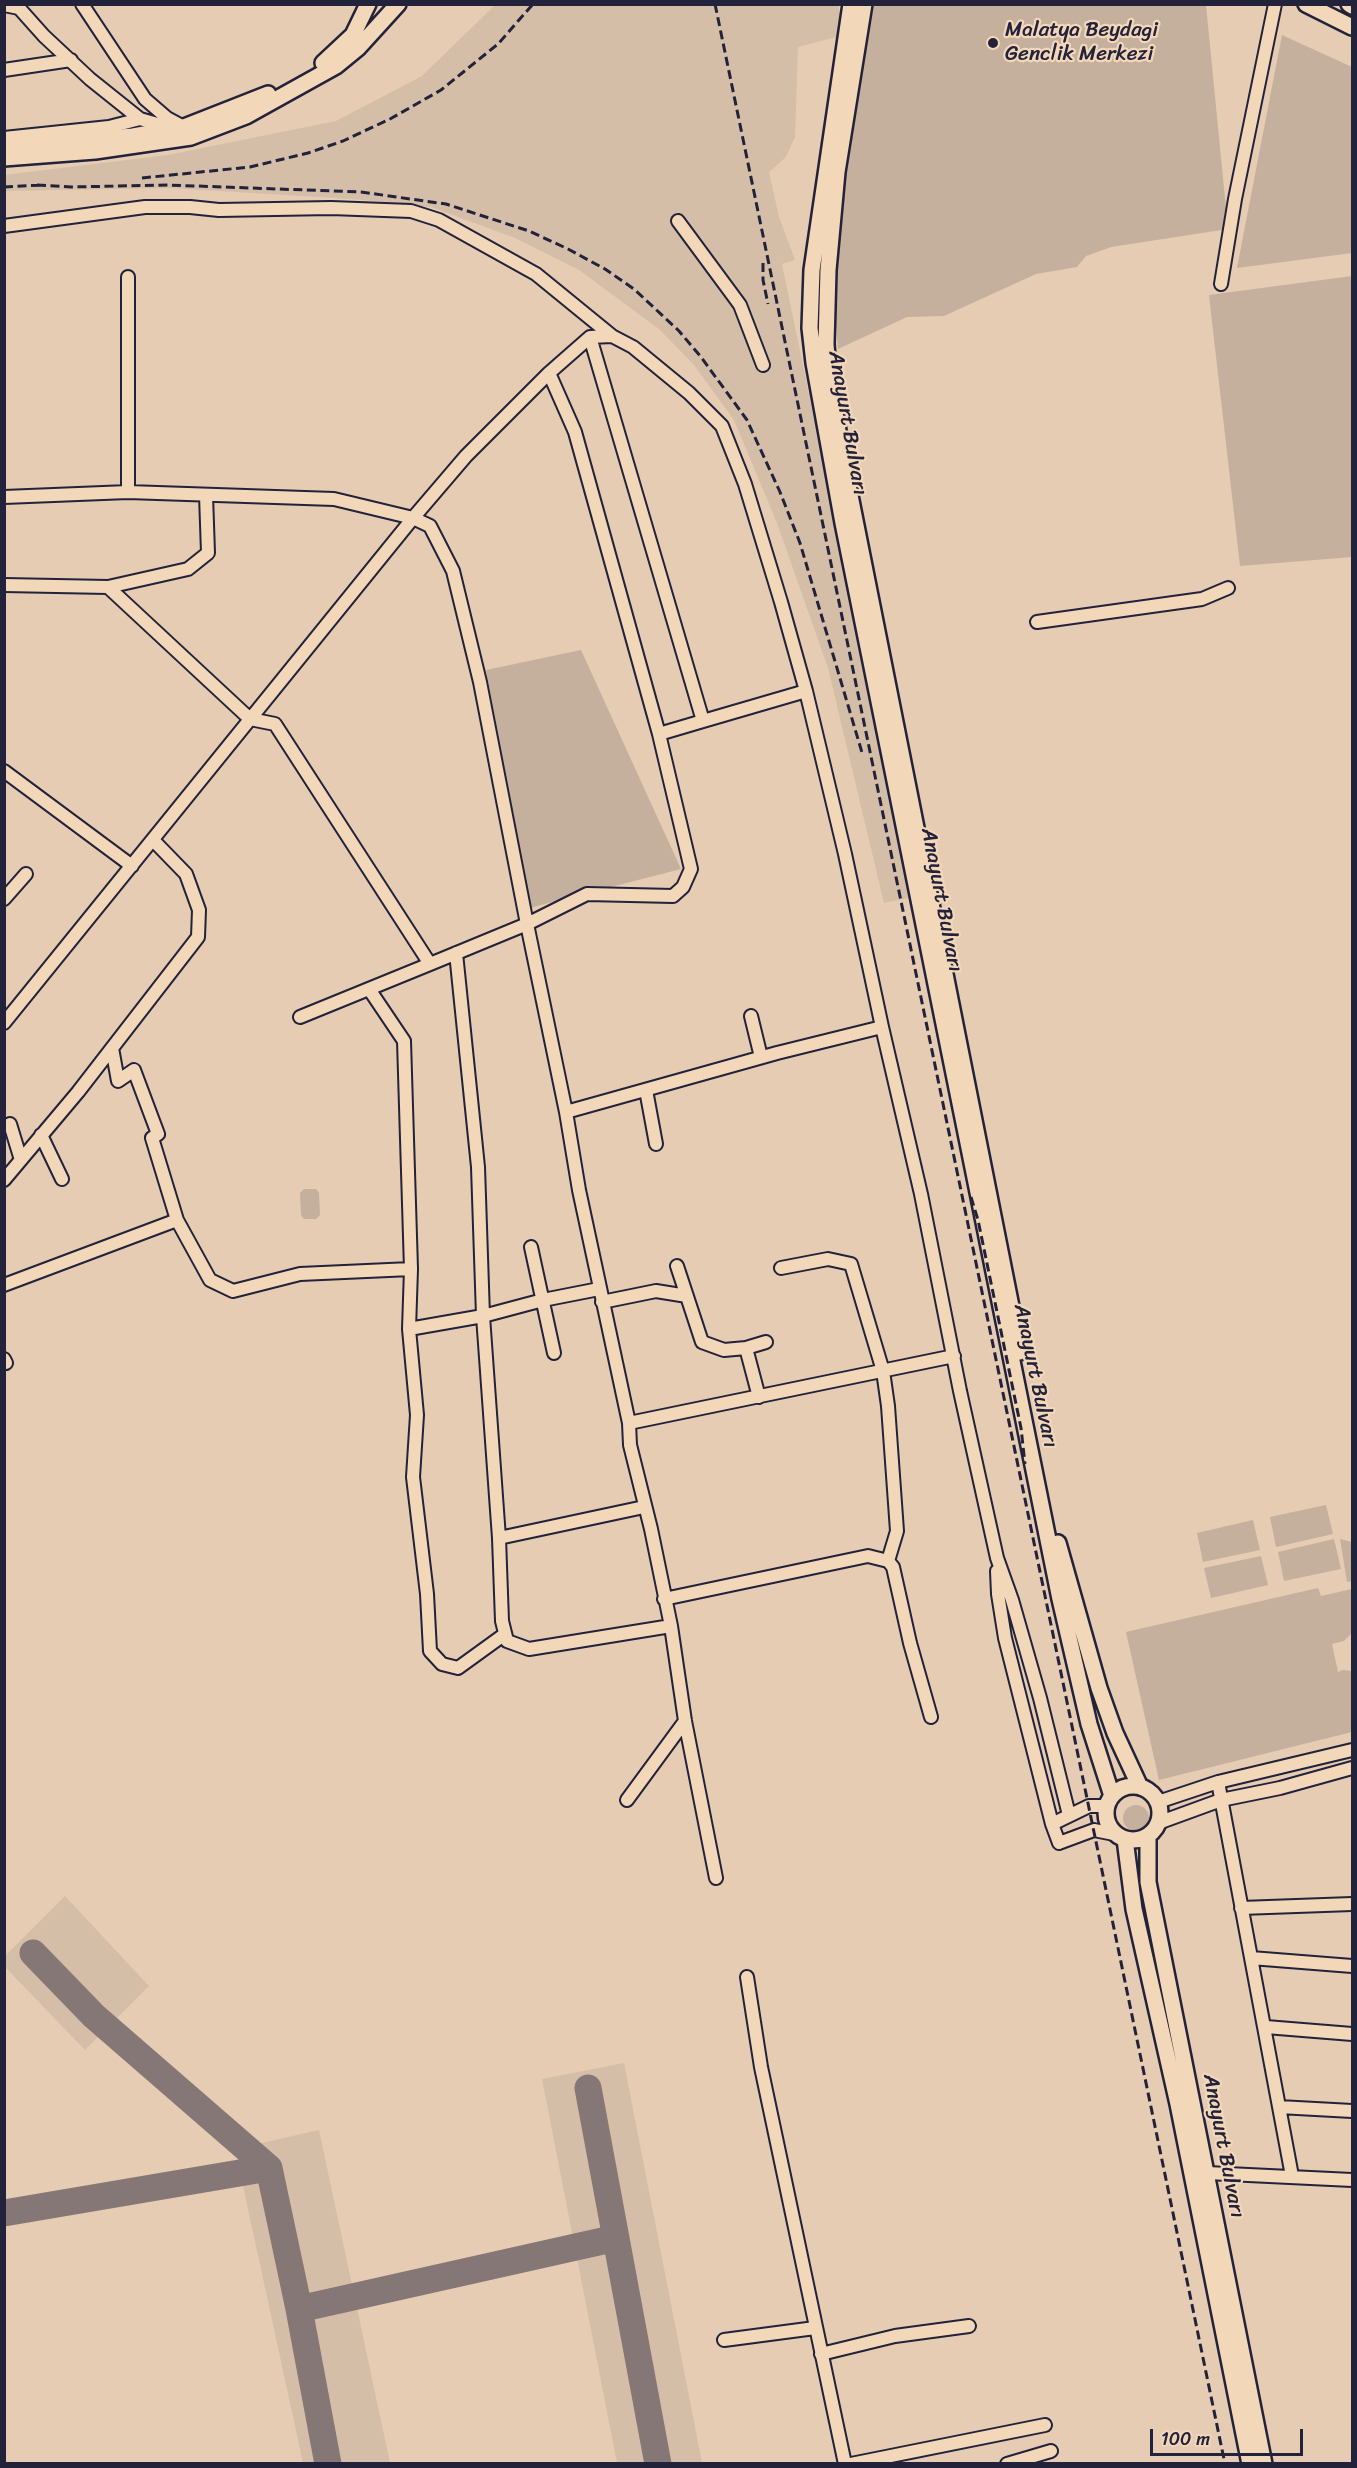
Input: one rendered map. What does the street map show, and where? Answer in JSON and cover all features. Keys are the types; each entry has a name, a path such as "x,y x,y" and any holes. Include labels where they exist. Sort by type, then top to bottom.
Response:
{"main road":[{"path":"4,147 182,131 309,73 335,54 353,35 368,4"},
{"path":"4,158 95,151 246,116 336,66 358,48 398,4"},
{"name":"Anayurt Bulvarı","path":"851,4 812,270 810,328 814,363 959,1104 1060,1599 1109,1801"},
{"name":"Anayurt Bulvarı","path":"864,4 837,172 828,270 826,344 828,371 842,455 1055,1536 1099,1688 1115,1733 1140,1787"},
{"path":"1305,4 1353,27"},
{"path":"1125,1787 1140,1787 1158,1802 1160,1810 1158,1823 1148,1836 1137,1840 1119,1837 1107,1822 1109,1801 1125,1787"},
{"name":"Anayurt Bulvarı","path":"1148,1836 1149,1882 1264,2463"},
{"name":"Anayurt Bulvarı","path":"1119,1837 1178,2104 1250,2463"}],"street":[{"path":"82,4 145,99 182,131"},
{"path":"1221,284 1235,199 1275,4"},
{"path":"4,5 22,6 70,60 140,119 182,131"},
{"path":"4,70 70,60"},
{"path":"4,138 109,127 140,119"},
{"path":"4,226 145,207 190,207 219,210 363,208 411,211 439,220 536,274 612,336 641,354 689,393 722,426 745,484 806,691 921,1194 997,1558 1012,1600 1037,1687 1069,1815"},
{"path":"678,221 740,305 763,365"},
{"path":"128,277 128,492"},
{"path":"5,1023 413,518 466,456 549,373 590,337 612,336"},
{"path":"590,337 703,721"},
{"path":"300,1017 527,924 587,894 658,897 673,896 683,888 690,869 659,734 575,432 549,373"},
{"path":"4,497 128,492 334,499 413,518 430,526 453,571 480,682 527,924 567,1112 579,1190 629,1423 630,1445 651,1529 671,1626 685,1721 716,1878"},
{"path":"4,585 108,587 188,569 208,553 206,495"},
{"path":"108,587 250,719 275,724 430,964"},
{"path":"1037,622 1202,599 1228,588"},
{"path":"659,734 806,691"},
{"path":"4,771 132,866"},
{"path":"4,1180 112,1048 198,937 199,910 186,874 153,840"},
{"path":"4,899 26,874"},
{"path":"456,953 478,1167 483,1316 499,1538 502,1621 507,1641 529,1649 671,1626"},
{"path":"369,989 404,1041 411,1269 409,1329 417,1416 413,1477 428,1594 430,1651 442,1664 458,1668 505,1634"},
{"path":"751,1016 761,1057"},
{"path":"567,1112 761,1057 882,1028"},
{"path":"112,1048 118,1081 134,1070 158,1134 152,1138 177,1220 210,1280 233,1291 300,1274 411,1269"},
{"path":"646,1090 656,1144"},
{"path":"10,1124 21,1160"},
{"path":"41,1135 62,1179"},
{"path":"4,1285 177,1220"},
{"path":"531,1247 554,1353"},
{"path":"781,1268 828,1259 851,1264 883,1371 888,1406 897,1531 888,1561"},
{"path":"677,1266 702,1342 724,1350 746,1348 766,1342"},
{"path":"409,1329 483,1316 543,1300 599,1289"},
{"path":"602,1302 656,1291 687,1296"},
{"path":"746,1348 759,1397"},
{"path":"629,1423 759,1397 833,1379 954,1356"},
{"path":"499,1538 644,1507"},
{"path":"664,1599 868,1556 888,1561 892,1567 931,1717"},
{"path":"997,1558 998,1594 1005,1638 1059,1843 1094,1830 1119,1837"},
{"path":"627,1800 685,1721"},
{"path":"1158,1802 1218,1782 1353,1750"},
{"path":"1158,1823 1221,1800 1280,1788 1353,1768"},
{"path":"1218,1782 1266,2027 1292,2176"},
{"path":"1053,1824 1089,1806 1109,1801"},
{"path":"1241,1908 1353,1904"},
{"path":"1251,1958 1353,1966"},
{"path":"747,1977 761,2067 788,2185 820,2354 845,2463"},
{"path":"1266,2027 1353,2034"},
{"path":"1279,2107 1353,2111"},
{"path":"1207,2173 1353,2180"},
{"path":"820,2354 895,2336 969,2326"},
{"path":"724,2340 815,2328"},
{"path":"851,2463 1045,2425"},
{"path":"1007,2463 1051,2451"}],"shaded area":[{"path":"495,5 838,5 844,35 798,47 795,137 786,157 769,172 779,217 795,260 782,264 913,897 884,903 828,668 777,523 734,420 694,365 659,329 579,270 515,238 431,207 352,199 169,188 5,191 4,175 168,155 336,121 422,76"},
{"path":"873,5 1206,5 1228,229 1111,247 1086,256 1077,267 1036,274 944,316 907,317 838,349 831,263 857,81"},
{"path":"1282,35 1352,67 1352,253 1237,268"},
{"path":"1352,276 1352,557 1240,566 1209,295"},
{"path":"581,650 681,869 529,908 486,670"},
{"path":"304,1189 316,1189 319,1193 320,1215 316,1219 304,1219 301,1215 300,1193"},
{"path":"1326,1505 1333,1534 1276,1547 1270,1517"},
{"path":"1253,1520 1260,1550 1203,1562 1197,1533"},
{"path":"1334,1539 1341,1569 1284,1581 1278,1552"},
{"path":"1340,1539 1352,1542 1352,1581 1347,1582"},
{"path":"1261,1556 1268,1585 1211,1598 1204,1568"},
{"path":"1318,1588 1321,1596 1352,1589 1352,1633 1344,1641 1332,1644 1338,1672 1352,1671 1352,1732 1159,1780 1126,1632"},
{"path":"1136,1805 1145,1809 1149,1818 1145,1827 1136,1831 1127,1827 1123,1818 1127,1809"},
{"path":"65,1896 149,1986 85,2050 5,1967 5,1956"},
{"path":"624,2063 702,2463 617,2463 542,2079"},
{"path":"319,2130 390,2463 303,2463 235,2149"}],"taxiway":[{"path":"33,1953 94,2016 269,2168 299,2309 328,2464"},
{"path":"588,2088 658,2464"},
{"path":"4,2213 269,2168"},
{"path":"299,2309 616,2238"}],"railway":[{"path":"142,178 250,167 308,153 343,141 390,119 441,90 498,44 533,4"},
{"path":"715,4 1225,2464"},
{"path":"37,185 71,187 168,185 361,192 446,204 529,231 605,269 634,289 679,331 747,420 780,492 800,543 863,756"},
{"path":"4,187 43,185"},
{"path":"763,263 763,280 768,304"},
{"path":"971,1197 978,1220 1021,1428 1025,1464"}],"place":[{"name":"Malatya Beydagi Genclik Merkezi","path":"993,43"}]}
